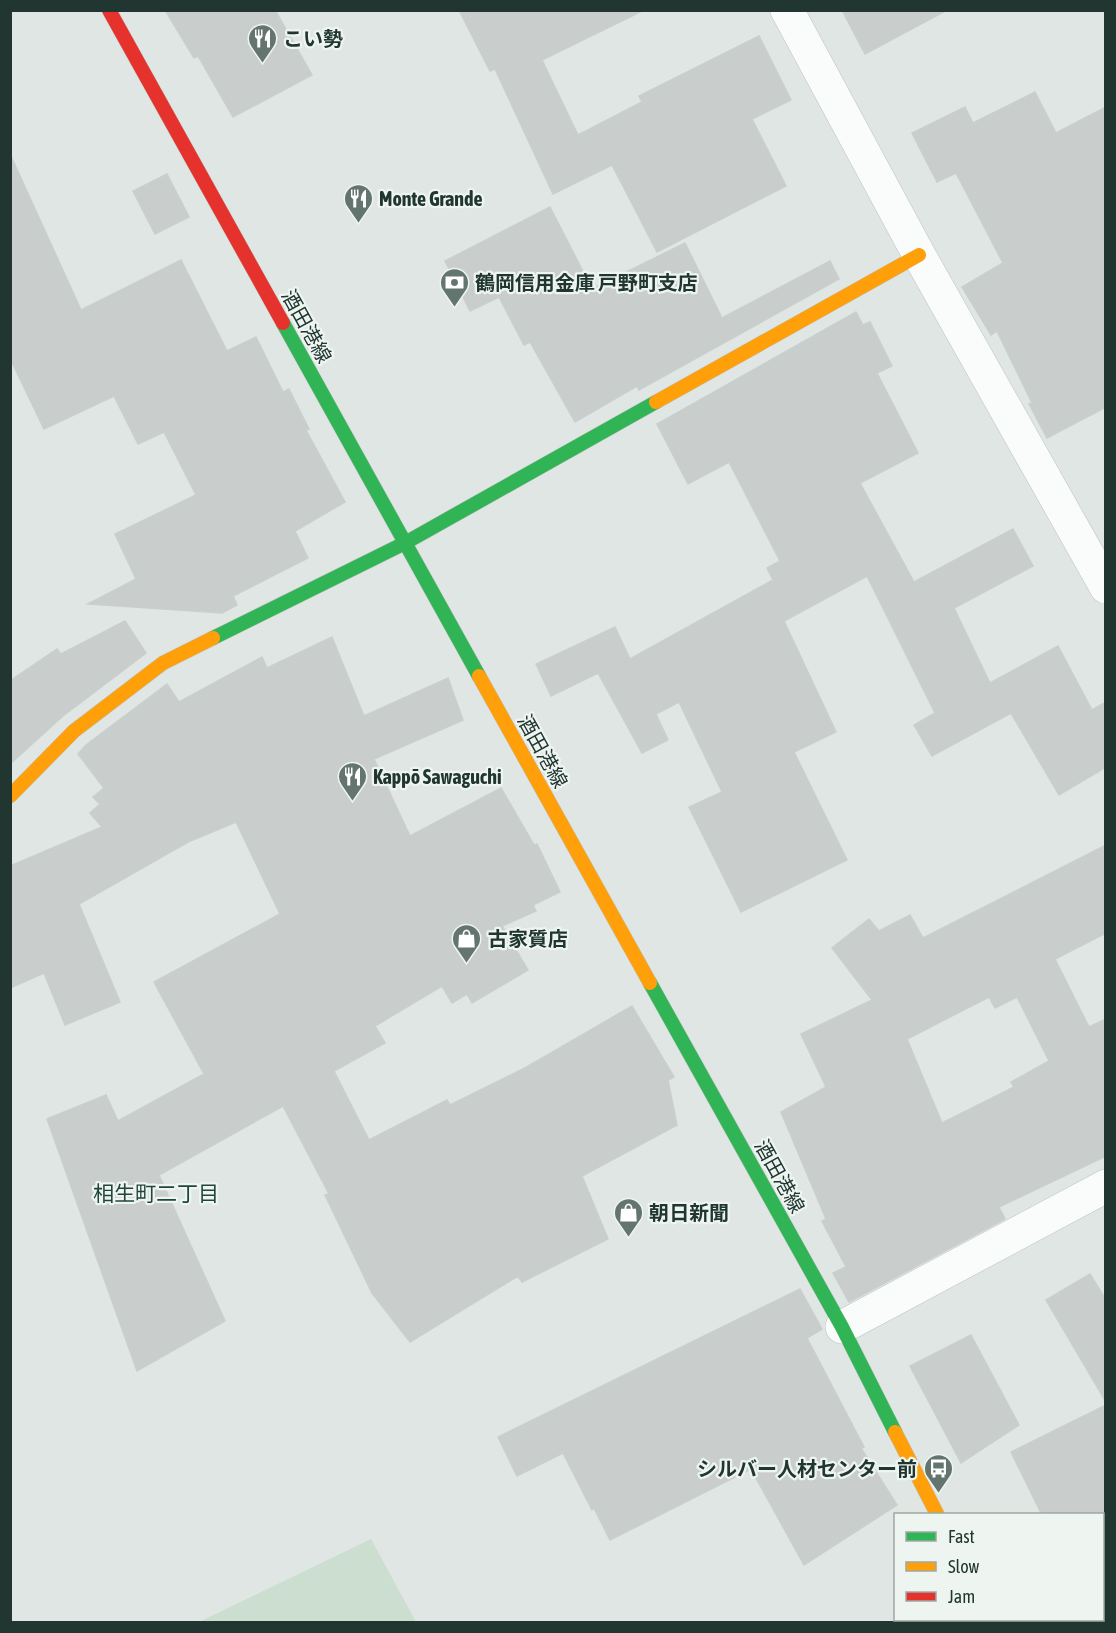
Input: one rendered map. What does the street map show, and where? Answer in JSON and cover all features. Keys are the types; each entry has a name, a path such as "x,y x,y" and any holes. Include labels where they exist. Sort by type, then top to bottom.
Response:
{"main road":[{"name":"酒田港線","path":"109,10 842,1327 936,1513"},
{"path":"10,796 74,731 163,663 405,543 919,255"}],"street":[{"path":"787,10 919,255 1106,587"},
{"path":"842,1327 1102,1197"}],"green space":[{"path":"371,1539 416,1622 199,1622"}],"building":[{"path":"165,10 275,10 312,75 233,117 198,56 194,58"},
{"path":"459,10 644,10 542,60 578,135 642,102 639,96 759,36 791,100 752,119 786,186 657,252 612,165 553,194 495,69 490,71"},
{"path":"842,10 947,10 865,54"},
{"path":"1035,92 1056,133 1106,107 1106,407 1047,438 1029,404 1032,403 997,331 991,335 962,287 1003,263 956,173 937,182 912,133 965,107 973,123"},
{"path":"10,154 81,310 181,260 227,351 256,337 283,392 289,389 309,429 306,430 345,502 295,531 308,558 233,596 237,605 222,613 88,604 136,579 115,534 196,495 164,432 138,444 114,396 44,429 10,358"},
{"path":"167,174 189,217 155,234 133,191"},
{"path":"550,207 592,289 685,243 722,318 830,261 839,279 639,390 637,386 575,422 530,342 524,345 499,297 470,311 445,261"},
{"path":"856,312 863,325 870,322 892,366 877,373 918,453 860,483 914,582 1013,529 1033,566 954,608 990,683 1058,646 1092,710 1106,702 1106,767 1059,795 1011,713 932,756 914,725 935,713 867,576 784,621 836,732 794,752 847,860 741,912 689,807 722,792 679,702 656,714 668,740 642,753 598,673 551,696 536,664 615,627 630,659 773,580 767,568 780,561 729,462 688,484 657,424"},
{"path":"125,621 146,653 63,716 10,764 10,681 57,649 61,654"},
{"path":"332,637 364,716 448,678 463,720 374,759 410,836 501,788 534,845 537,844 560,892 533,905 536,911 502,926 528,970 472,1003 467,994 452,1003 442,986 375,1026 385,1043 334,1071 369,1140 447,1100 450,1105 525,1068 632,1006 674,1077 668,1080 677,1125 582,1176 608,1239 522,1282 518,1276 410,1342 372,1293 325,1195 329,1194 283,1106 159,1175 225,1321 137,1371 47,1119 106,1095 118,1121 204,1074 154,982 280,914 236,822 188,842 79,904 120,1002 65,1025 44,973 10,988 10,866 102,827 90,813 100,804 93,797 104,788 78,754 86,745 167,684 179,702 262,657 267,668"},
{"path":"1106,845 1106,933 1055,959 1089,1027 1106,1019 1106,1156 999,1207 1005,1219 849,1302 833,1273 846,1267 822,1221 826,1219 781,1112 826,1087 801,1034 872,1000 832,948 869,919 879,931 910,915 923,938","holes":["989,997 995,1008 1017,997 1049,1061 1011,1082 1014,1087 942,1123 907,1039"]},
{"path":"1090,1274 1106,1300 1106,1402 1046,1300"},
{"path":"800,1289 822,1329 807,1338 864,1447 861,1448 897,1505 804,1565 751,1469 610,1540 563,1453 517,1476 498,1437"},
{"path":"971,1335 1019,1425 961,1463 910,1366"},
{"path":"1106,1405 1106,1515 1104,1513 1041,1513 1011,1452"}],"traffic: fast":[{"path":"283,323 479,676"},
{"path":"213,638 405,543 656,402"},
{"path":"650,983 842,1327 895,1432"}],"traffic: slow":[{"path":"656,402 919,255"},
{"path":"10,796 74,731 163,663 213,638"},
{"path":"479,676 650,983"},
{"path":"895,1432 936,1513"}],"traffic: jam":[{"path":"109,10 283,323"}],"place":[{"name":"こい勢","path":"262,64"},
{"name":"Monte Grande","path":"358,224"},
{"name":"鶴岡信用金庫 戸野町支店","path":"454,308"},
{"name":"Kappō Sawaguchi","path":"352,802"},
{"name":"古家質店","path":"467,964"},
{"name":"朝日新聞","path":"628,1238"},
{"name":"シルバー人材センター前","path":"938,1494"}],"district":[{"name":"相生町二丁目","path":"156,1193"}]}
